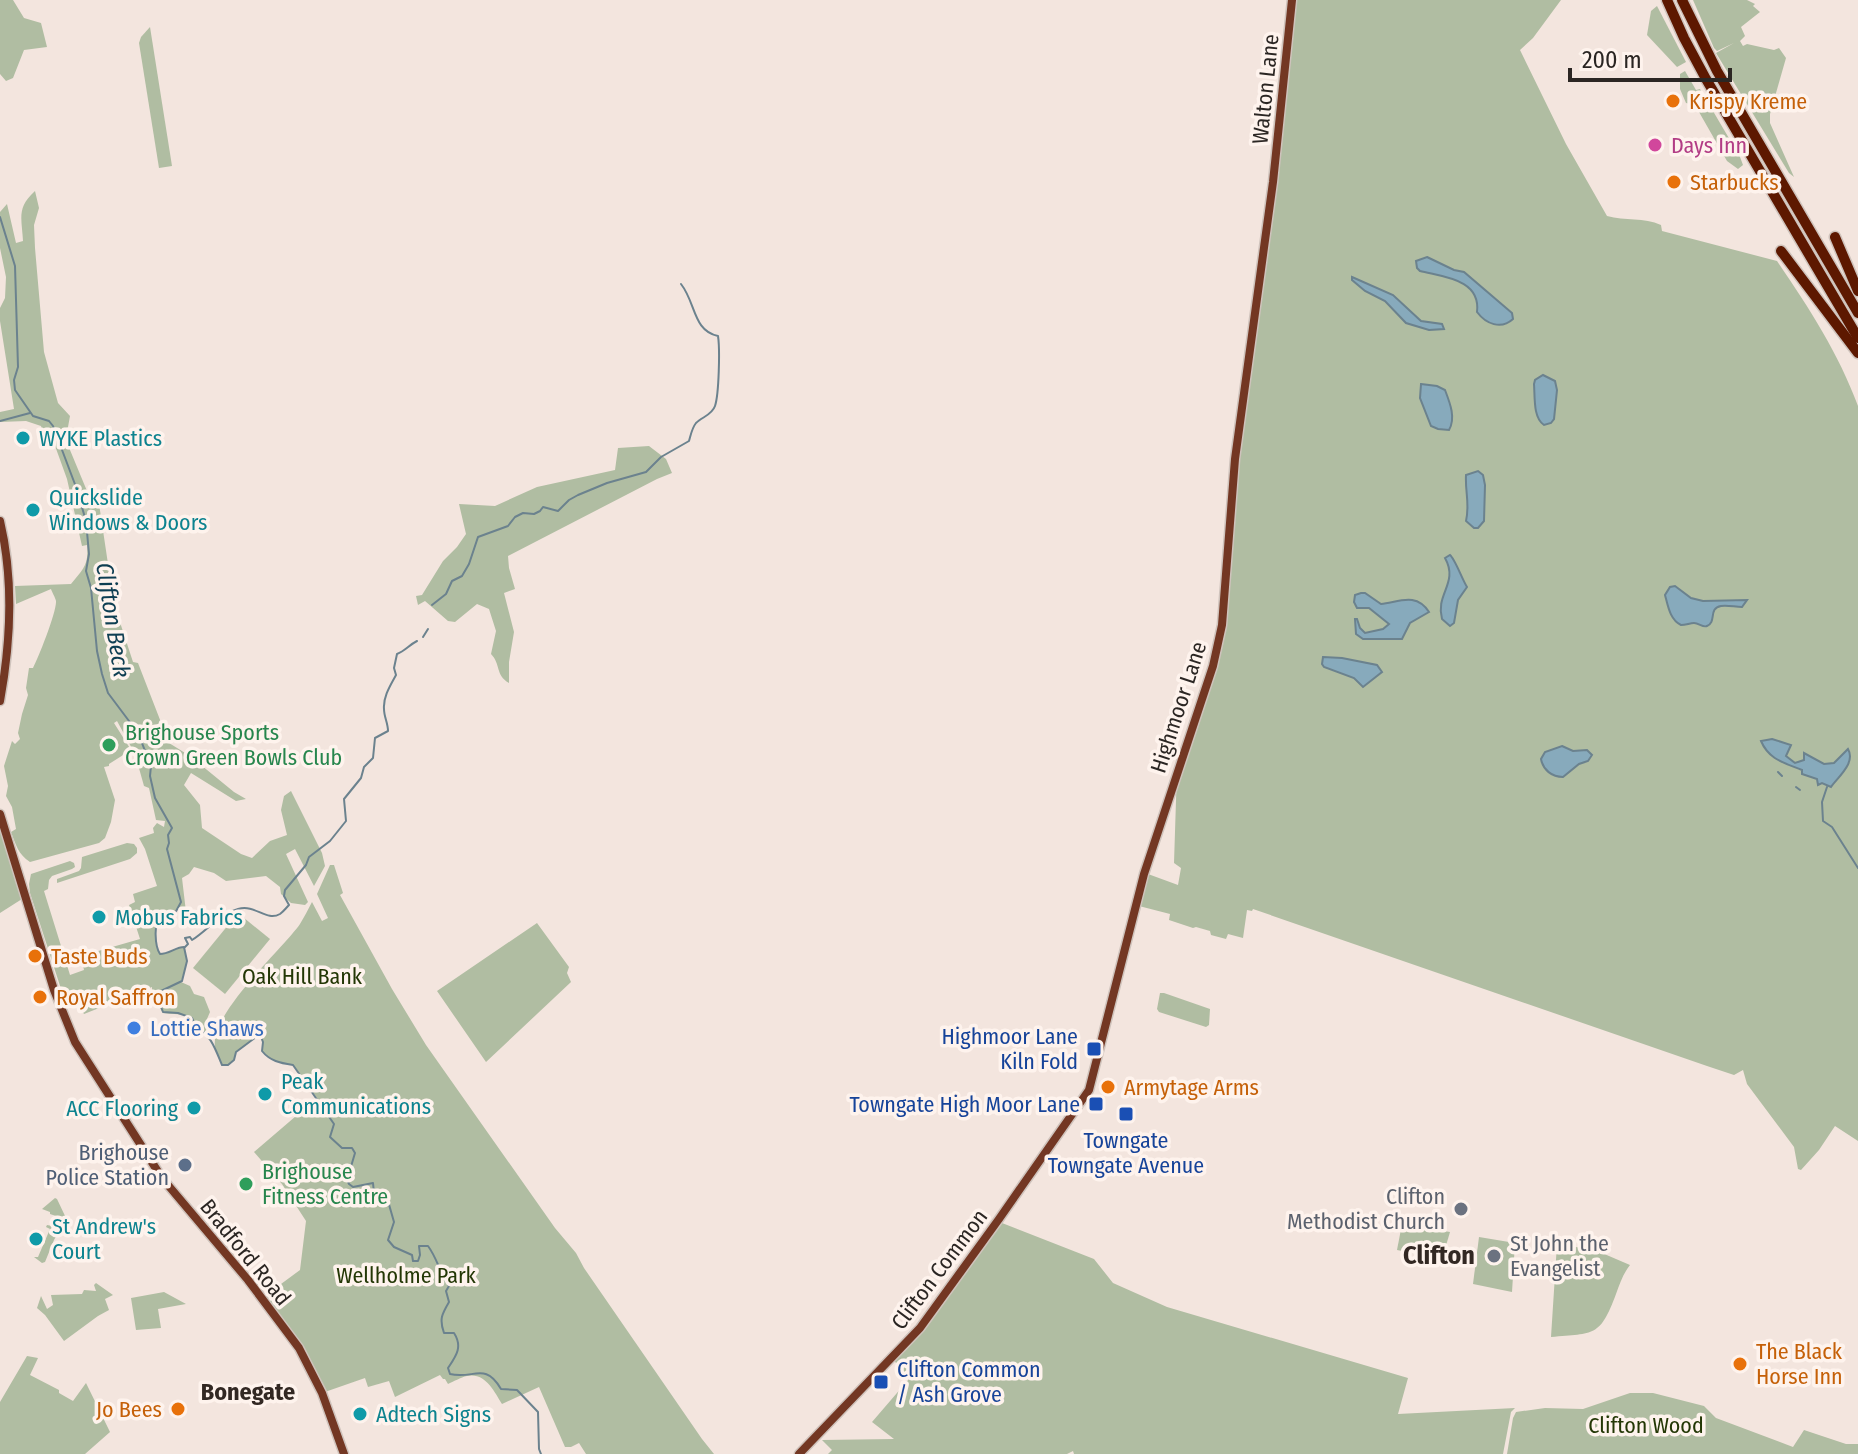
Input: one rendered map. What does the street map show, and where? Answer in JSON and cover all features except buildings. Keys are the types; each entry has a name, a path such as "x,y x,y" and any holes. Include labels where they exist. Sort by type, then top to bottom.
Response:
{"highway":[{"path":"1667,0 1706,79 1858,338"},
{"path":"1682,0 1717,71 1858,313"},
{"path":"1835,237 1858,291"},
{"path":"1781,251 1858,353"}],"main road":[{"name":"Walton Lane","path":"1273,182 1292,0"},
{"name":"Highmoor Lane","path":"1089,1090 1144,874 1213,666 1222,625 1235,459 1273,182"},
{"path":"0,521 10,578 10,627 0,701"},
{"name":"Bradford Road","path":"0,814 54,990 75,1042 162,1178 248,1280 299,1348 322,1393 344,1454"},
{"name":"Clifton Common","path":"799,1454 920,1328 1089,1090"}],"green space":[{"path":"0,0 13,0 24,18 41,23 47,47 24,50 13,78 6,81 0,74"},
{"path":"1292,0 1561,0 1533,38 1520,50 1566,144 1607,216 1655,223 1661,225 1662,231 1777,261 1822,331 1850,386 1858,406 1858,1141 1835,1126 1801,1170 1798,1169 1794,1147 1747,1084 1743,1070 1734,1075 1253,909 1247,910 1243,938 1228,934 1226,939 1211,935 1210,931 1169,920 1170,914 1139,906 1148,874 1178,885 1181,868 1174,863 1177,769 1222,625 1228,524"},
{"path":"1693,0 1747,0 1755,4 1753,6 1760,12 1741,27 1745,36 1740,41 1743,46 1779,48 1786,58 1770,123 1794,177 1716,53 1734,43 1717,51 1714,48"},
{"path":"1657,6 1686,62 1677,67 1647,35 1651,11"},
{"path":"150,27 172,166 159,168 139,43"},
{"path":"1685,71 1696,90 1700,89 1740,157 1743,165 1738,169 1727,161 1695,105 1686,103 1680,89 1680,74"},
{"path":"35,191 39,208 34,225 35,248 44,352 58,403 70,416 70,450 87,491 98,497 114,604 133,662 138,663 169,743 246,799 236,801 191,773 184,785 200,805 202,828 252,858 270,841 287,835 281,810 284,796 291,791 322,853 325,866 314,886 295,849 286,854 308,902 305,905 291,903 281,894 280,887 266,876 226,881 214,873 194,867 182,878 186,912 178,908 174,915 166,917 158,914 157,946 160,954 184,947 187,961 181,982 190,986 194,994 204,997 210,1012 207,1019 216,1024 208,1037 186,1016 163,1013 152,994 152,987 84,1014 78,1004 62,992 30,893 31,874 70,861 74,863 72,869 52,876 48,889 44,891 70,975 84,970 81,956 140,939 129,905 135,902 133,894 157,886 139,838 154,833 157,823 164,827 165,821 156,820 149,788 144,786 135,754 117,721 114,723 131,750 104,767 115,800 105,838 99,843 30,862 20,852 11,832 16,829 12,807 6,796 8,786 4,766 12,741 15,744 20,739 18,733 28,695 29,668 33,668 43,645 56,601 51,589 16,604 15,586 71,584 87,557 87,545 82,546 67,479 50,432 43,433 41,426 26,421 0,422 0,412 14,409 0,321 6,277 0,248 0,212 7,204 16,243 23,241 23,208"},
{"path":"649,446 666,459 672,473 508,556 515,589 504,593 514,632 509,683 491,654 496,631 489,609 477,604 455,622 448,621 425,601 418,605 416,596 422,595 443,561 466,534 459,504 495,506 537,487 615,470 618,448"},
{"path":"0,830 22,899 0,913"},
{"path":"127,843 137,848 137,853 130,859 57,883 57,879 79,871 82,857"},
{"name":"Wellholme Park","path":"330,865 334,865 343,893 340,895 426,1045 555,1228 576,1253 714,1454 586,1454 579,1443 565,1447 539,1387 502,1404 484,1380 473,1376 448,1384 440,1375 395,1397 389,1381 368,1387 365,1378 322,1393 299,1348 262,1298 300,1270 306,1221 282,1184 254,1152 317,1098 293,1065 276,1061 262,1051 261,1037 256,1037 236,1052 234,1060 228,1065 222,1065 215,1047 216,1033 235,1000 291,936 312,902 322,921 328,918 317,894"},
{"path":"238,913 270,939 225,994 193,968"},
{"path":"537,923 569,967 567,973 571,982 486,1062 437,991"},
{"path":"1160,993 1210,1009 1209,1025 1206,1027 1159,1012"},
{"path":"55,1198 66,1218 42,1263 34,1257 38,1257 50,1229 47,1225 52,1226 56,1216 42,1209"},
{"path":"999,1219 1002,1223 1094,1259 1113,1283 1167,1307 1408,1378 1398,1414 1515,1408 1511,1412 1503,1454 1074,1454 1073,1451 1067,1454 828,1454 832,1450 822,1440 894,1439 872,1422 909,1379 892,1358"},
{"path":"1402,1224 1450,1232 1442,1259 1397,1250"},
{"path":"1479,1237 1515,1243 1512,1292 1473,1284"},
{"path":"1557,1244 1595,1250 1630,1265 1605,1318 1587,1333 1551,1337"},
{"path":"96,1283 113,1295 105,1299 109,1310 64,1341 37,1308 41,1296 47,1309 53,1305 51,1295 96,1291"},
{"path":"164,1292 186,1304 158,1309 161,1328 136,1330 131,1298"},
{"path":"27,1356 38,1358 30,1375 73,1401 86,1383 110,1432 85,1454 0,1454 0,1402"},
{"name":"Clifton Wood","path":"1630,1393 1653,1393 1704,1406 1716,1418 1793,1447 1804,1430 1846,1444 1858,1444 1858,1454 1507,1454 1516,1412 1545,1408 1583,1409"}],"water":[{"path":"1427,257 1464,272 1512,313 1513,319 1499,325 1485,320 1477,312 1477,301 1467,286 1417,268 1416,261"},
{"path":"1352,277 1393,295 1421,321 1442,324 1444,329 1429,330 1406,323 1385,301 1365,291"},
{"path":"1543,375 1555,381 1557,390 1554,419 1544,425 1536,412 1534,384"},
{"path":"1421,384 1445,390 1452,415 1449,430 1431,426 1420,398"},
{"path":"1478,471 1483,475 1485,485 1484,521 1474,528 1466,521 1466,475"},
{"path":"1450,555 1467,587 1458,600 1454,623 1450,626 1442,619 1441,602 1449,575 1445,558"},
{"path":"1675,586 1691,598 1703,601 1747,600 1742,607 1717,607 1707,626 1694,623 1681,625 1672,616 1665,595 1670,587"},
{"path":"1361,593 1381,604 1413,600 1429,612 1410,623 1402,639 1363,639 1356,634 1355,619 1365,633 1383,629 1389,624 1369,608 1357,608 1355,595"},
{"path":"1323,657 1377,665 1382,672 1363,687 1354,678 1324,667"},
{"path":"1772,739 1791,745 1786,756 1795,763 1804,760 1804,753 1824,764 1834,763 1848,749 1850,759 1831,787 1822,783 1818,785 1817,779 1802,774 1802,770 1768,753 1761,741"},
{"path":"1562,746 1573,751 1587,750 1592,755 1563,777 1555,776 1546,770 1541,759 1545,752"}],"waterway":[{"name":"Clifton Beck","path":"0,217 15,266 18,367 15,390 33,416 49,421 53,426 76,487 86,521 89,554 86,571 102,674 108,693 138,733 151,766 155,798 172,828 167,849 181,902 174,915 166,917 158,914 156,940 160,954 184,947 187,961 182,981 161,991 158,999 163,1012 192,1018 196,1027 209,1038 222,1065 228,1065 234,1060 236,1052 256,1037 261,1037 262,1051 268,1057 293,1065 334,1124 330,1137 342,1148 352,1148 355,1153 347,1180 349,1184 353,1187 373,1183 374,1193 388,1201 394,1222 388,1240 394,1247 412,1255 413,1261 418,1261 419,1246 428,1246 434,1255 449,1286 446,1291 449,1302 442,1317 442,1328 444,1333 454,1333 458,1343 456,1355 448,1368 450,1374 484,1374 490,1376 501,1389 517,1390 538,1412 541,1454"},
{"path":"432,605 446,594 452,581 462,576 478,537 508,526 523,513 534,514 543,507 558,511 578,495 646,472 661,457 689,441 696,423 714,409 718,382 718,336 699,322 681,284"},
{"path":"0,421 30,413"},
{"path":"423,637 428,629"},
{"path":"185,947 188,944 185,938 192,940 231,911 244,908 275,916 289,905 284,896 285,890 309,857 330,841 346,821 344,799 373,758 375,738 388,731 384,705 396,675 397,654 417,641"},
{"path":"1778,772 1782,776"},
{"path":"1796,787 1800,790"},
{"path":"1827,787 1822,802 1823,821 1832,827 1858,868"}],"place":[{"name":"Krispy Kreme","path":"1673,101"},
{"name":"Days Inn","path":"1655,145"},
{"name":"Starbucks","path":"1674,182"},
{"name":"WYKE Plastics","path":"23,438"},
{"name":"Quickslide Windows & Doors","path":"33,510"},
{"name":"Brighouse Sports Crown Green Bowls Club","path":"109,745"},
{"name":"Mobus Fabrics","path":"99,917"},
{"name":"Taste Buds","path":"35,956"},
{"name":"Royal Saffron","path":"40,997"},
{"name":"Lottie Shaws","path":"134,1028"},
{"name":"Highmoor Lane Kiln Fold","path":"1094,1049"},
{"name":"Armytage Arms","path":"1108,1087"},
{"name":"Peak Communications","path":"265,1094"},
{"name":"Towngate High Moor Lane","path":"1096,1104"},
{"name":"ACC Flooring","path":"194,1108"},
{"name":"Towngate Towngate Avenue","path":"1126,1114"},
{"name":"Brighouse Police Station","path":"185,1165"},
{"name":"Brighouse Fitness Centre","path":"246,1184"},
{"name":"Clifton Methodist Church","path":"1461,1209"},
{"name":"St Andrew's Court","path":"36,1239"},
{"name":"St John the Evangelist","path":"1494,1256"},
{"name":"The Black Horse Inn","path":"1740,1364"},
{"name":"Clifton Common / Ash Grove","path":"881,1382"},
{"name":"Jo Bees","path":"178,1409"},
{"name":"Adtech Signs","path":"360,1414"}],"district":[{"name":"Clifton","path":"1439,1255"},
{"name":"Bonegate","path":"248,1392"}],"park label":[{"name":"Oak Hill Bank","path":"302,976"}]}
